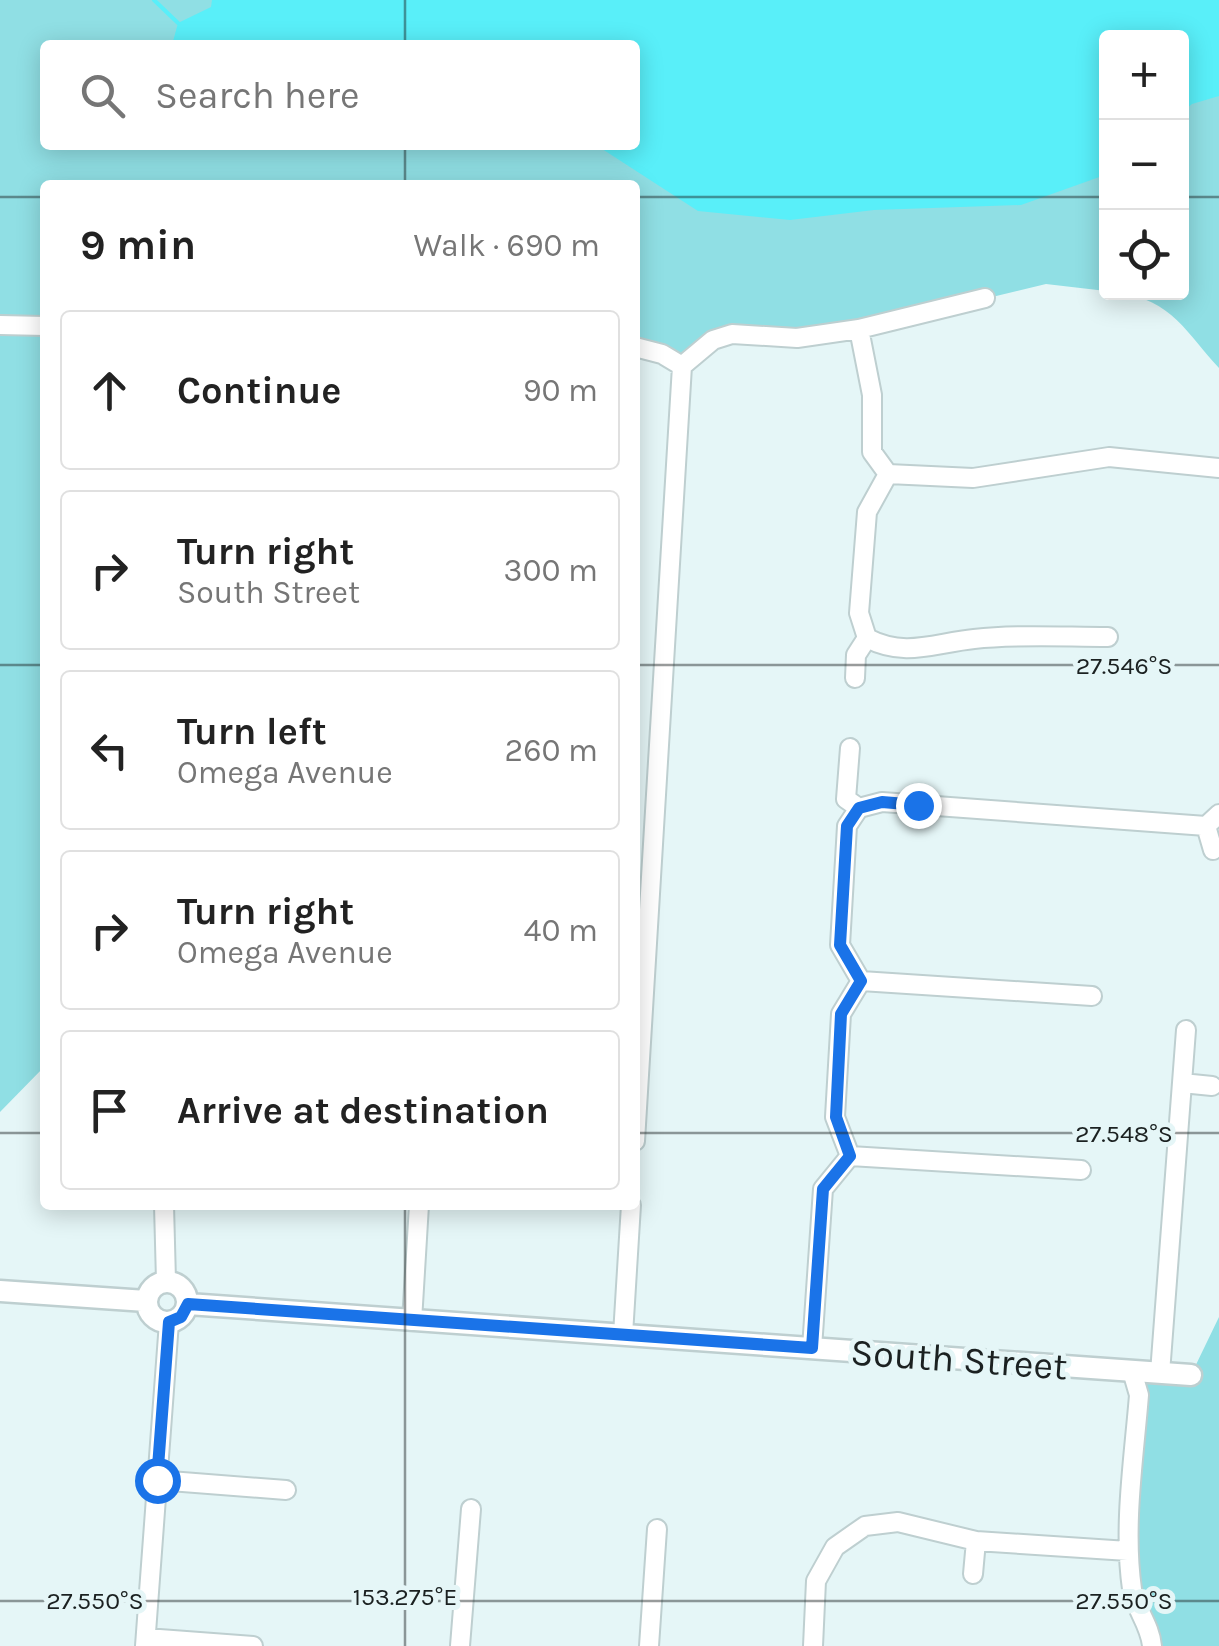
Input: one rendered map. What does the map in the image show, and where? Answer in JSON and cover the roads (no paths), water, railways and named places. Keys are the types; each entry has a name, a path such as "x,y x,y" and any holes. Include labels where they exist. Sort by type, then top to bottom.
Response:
{"street":[{"path":"640,1059 682,366 713,340 732,334 797,338 859,329 985,298"},
{"path":"0,326 40,326"},
{"path":"859,329 872,396 872,452 888,474"},
{"path":"640,348 662,354 682,366"},
{"path":"888,474 973,478 1109,457 1219,468"},
{"path":"888,474 867,512 859,613 867,638 887,648 930,650 972,639 1108,636"},
{"path":"855,678 856,655 867,638"},
{"path":"850,748 846,799 859,808"},
{"path":"861,981 840,945 847,826 859,808 882,802 1213,820 1213,850"},
{"path":"861,981 1092,996"},
{"path":"850,1156 836,1117 841,1014 861,981"},
{"path":"1160,1373 1186,1030"},
{"path":"1182,1083 1212,1086"},
{"path":"850,1156 1081,1170"},
{"path":"812,1348 823,1189 850,1156"},
{"path":"164,1210 166,1281"},
{"path":"412,1321 419,1210"},
{"path":"622,1335 631,1210"},
{"path":"166,1281 184,1290 188,1304 181,1317 169,1322 153,1317 146,1301 152,1288 166,1281"},
{"path":"0,1291 146,1301"},
{"name":"South Street","path":"188,1304 1192,1375"},
{"path":"169,1322 146,1642 253,1646"},
{"path":"1132,1371 1139,1396 1128,1550 1132,1594 1150,1628 1152,1646"},
{"path":"157,1480 286,1490"},
{"path":"460,1646 471,1510"},
{"path":"812,1646 816,1581 828,1540 866,1526 898,1522 976,1541 1128,1550"},
{"path":"649,1646 657,1529"},
{"path":"973,1574 976,1541"}],"waterway":[{"path":"154,0 178,23"}]}
